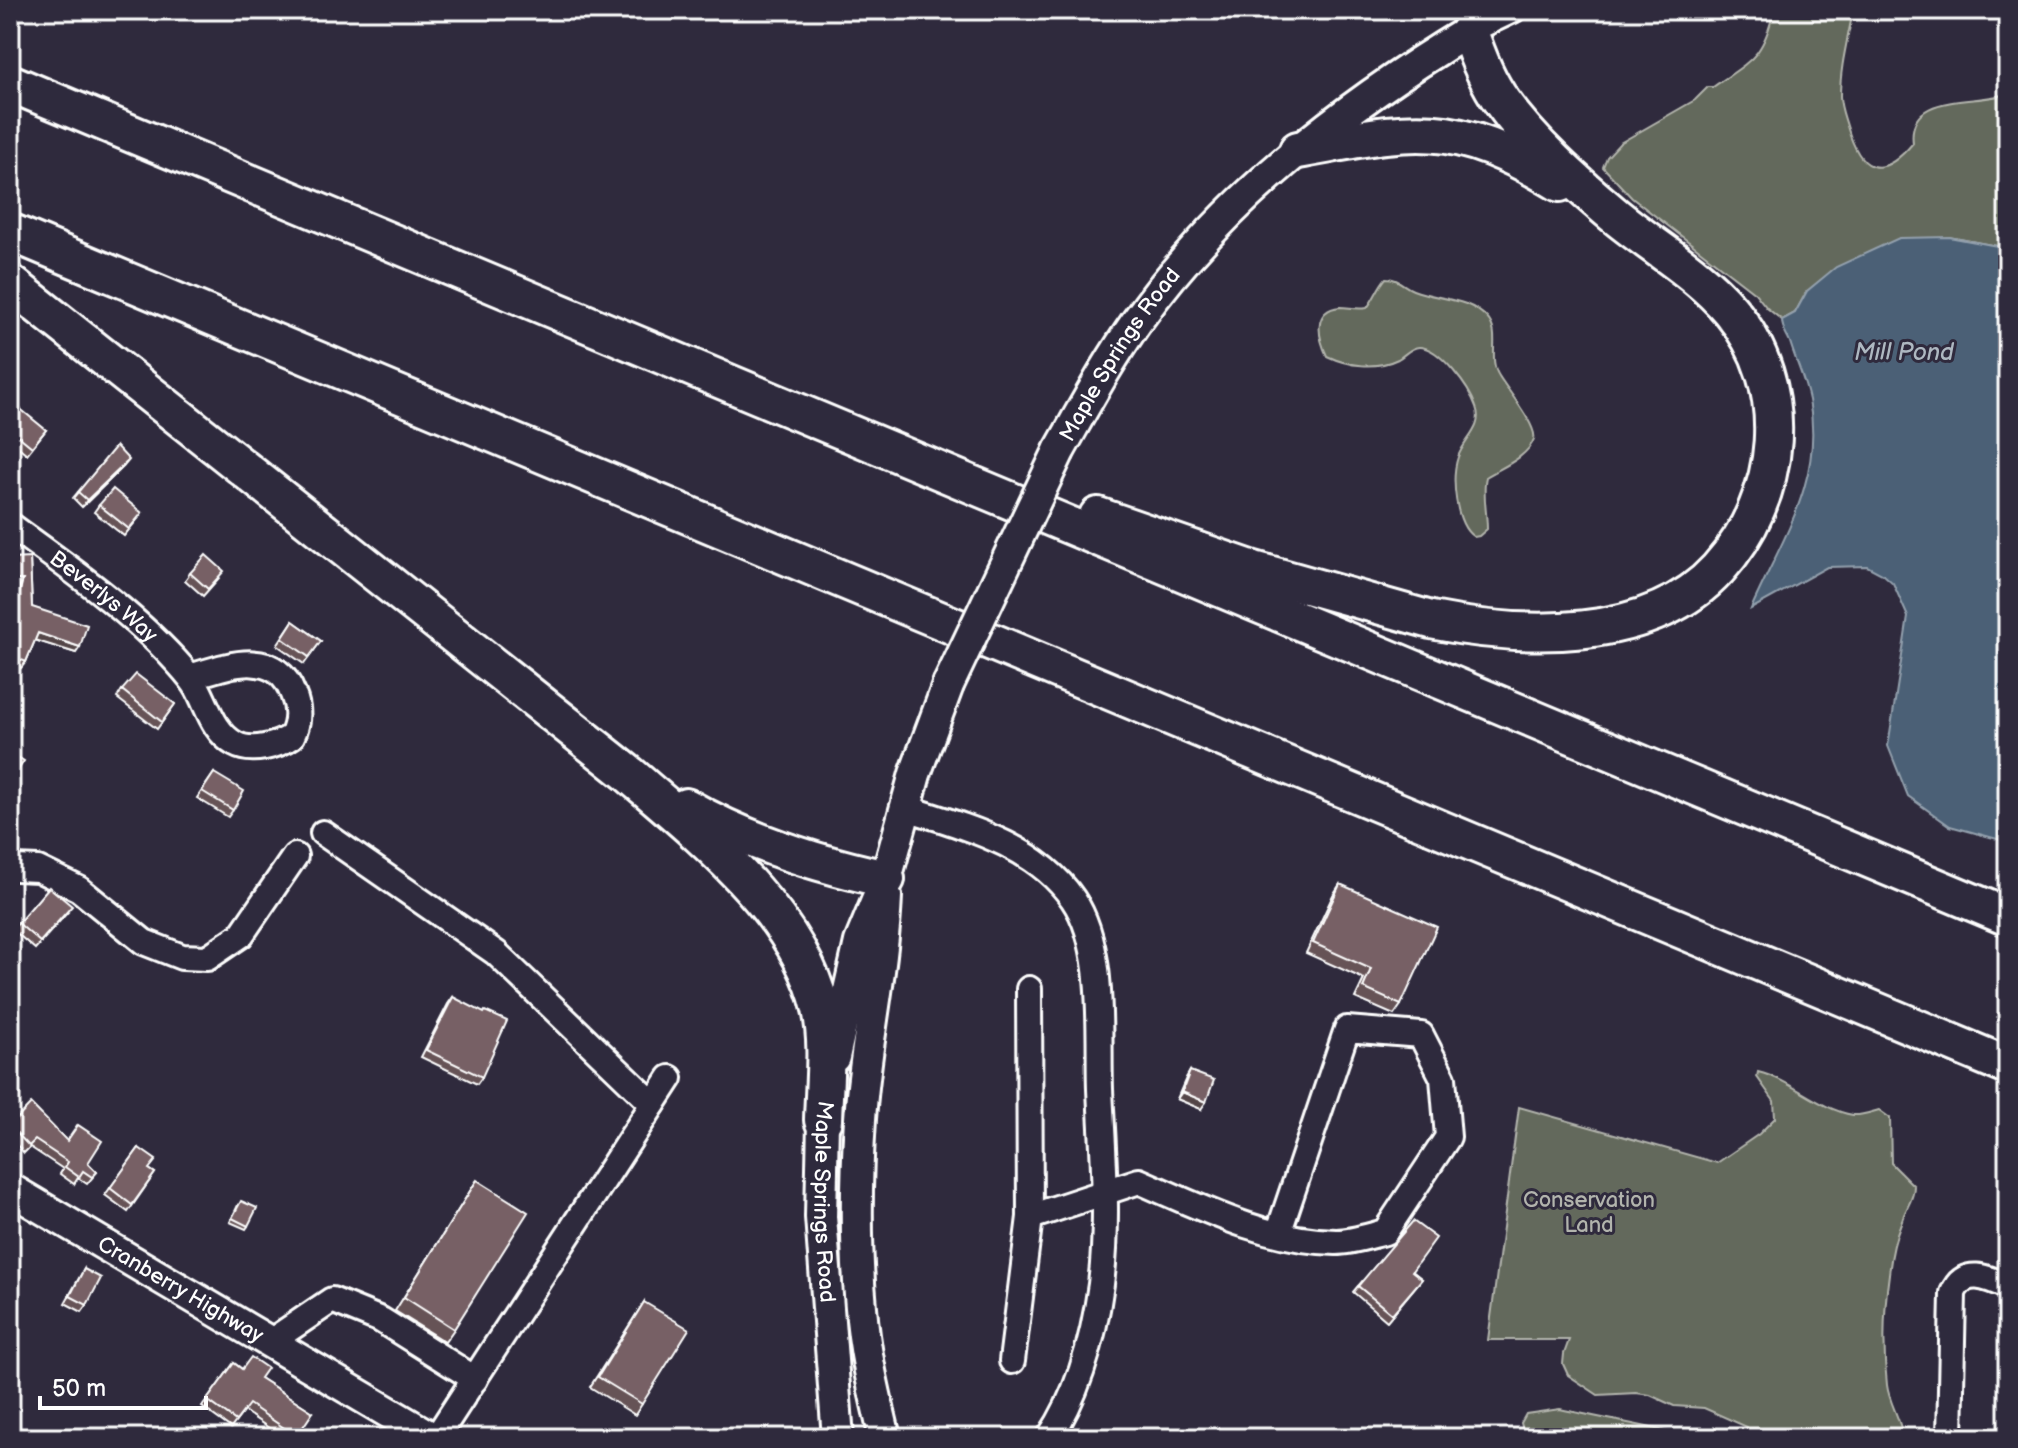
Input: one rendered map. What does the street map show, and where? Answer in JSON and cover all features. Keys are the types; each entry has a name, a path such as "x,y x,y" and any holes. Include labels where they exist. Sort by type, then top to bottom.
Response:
{"highway":[{"path":"901,456 1146,531 1254,570 1461,626 1534,633 1594,628 1674,603 1704,582 1732,553 1747,530 1766,484 1772,456 1773,403 1758,355 1731,311 1692,273 1613,214 1546,152 1502,102 1479,59 1467,20"},
{"path":"10,83 2008,917"},
{"path":"1298,150 1392,134 1447,135 1500,151 1613,214"},
{"path":"10,232 2008,1066"},
{"path":"10,283 629,774 698,833 776,918 805,963 824,1030 823,1120"},
{"path":"629,774 706,818 743,834 844,869 886,879"}],"main road":[{"name":"Maple Springs Road","path":"838,1438 823,1260 823,1120 841,1019 860,942 886,879 929,732 948,685 1059,451 1109,364 1166,284 1221,222 1298,150 1467,20"},
{"name":"Maple Springs Road","path":"885,1438 861,1309 857,1195 863,1087 884,944 886,879"},
{"name":"Cranberry Highway","path":"10,1189 434,1438"}],"street":[{"name":"Maple Springs Road","path":"1467,20 1513,10"},
{"name":"Beverlys Way","path":"10,525 152,637 190,677 215,723 237,745 259,748 278,744 292,736 297,722 295,699 286,679 276,670 262,664 233,663 190,677"},
{"path":"906,808 978,833 1031,857 1055,877 1081,912 1091,944 1096,980 1105,1194 1104,1259 1097,1310 1071,1399 1049,1438"},
{"path":"323,833 496,953 653,1104"},
{"path":"12,873 38,869 79,889 144,942 182,957 207,958 241,935 295,856"},
{"path":"1012,1361 1030,1217 1029,989"},
{"path":"1030,1217 1139,1181 1212,1213 1278,1234 1335,1242 1385,1232 1448,1137 1443,1078 1421,1035 1347,1029 1278,1234"},
{"path":"434,1438 670,1078"},
{"path":"1950,1438 1953,1293 1960,1281 1971,1276 1980,1276 2008,1287"},
{"path":"270,1342 332,1300 381,1320 475,1379"}],"green space":[{"path":"1774,10 1853,10 1840,100 1852,141 1858,153 1872,166 1881,167 1901,155 1913,143 1914,126 1921,115 1932,107 2008,93 2008,248 1949,237 1807,291 1795,313 1782,320 1755,293 1632,198 1603,167 1607,157 1620,143 1695,100 1708,87 1713,87 1754,56 1765,38"},
{"path":"1386,278 1423,293 1471,306 1487,318 1494,331 1496,369 1534,433 1526,452 1486,477 1487,529 1479,536 1474,537 1462,522 1455,488 1458,457 1475,427 1478,414 1473,399 1453,370 1436,354 1419,347 1398,359 1371,366 1335,359 1327,356 1324,349 1320,326 1325,314 1340,307 1367,308"},
{"name":"Conservation Land","path":"1758,1072 1782,1081 1840,1112 1856,1115 1879,1110 1890,1118 1891,1163 1914,1186 1891,1260 1885,1315 1887,1385 1903,1438 1744,1438 1747,1427 1704,1408 1674,1406 1650,1395 1636,1393 1598,1395 1568,1375 1563,1364 1569,1340 1488,1340 1519,1107 1717,1163 1759,1134 1775,1118 1774,1101 1757,1077"},
{"path":"1560,1409 1693,1438 1525,1438 1521,1423 1526,1414"}],"water":[{"name":"Mill Pond","path":"1949,237 2008,248 2008,842 1950,826 1908,796 1888,746 1908,617 1893,583 1867,566 1827,567 1751,609 1797,508 1811,456 1809,400 1782,320 1795,313 1807,291 1836,267 1899,238"}],"building":[{"path":"18,407 46,430 32,447 10,429 10,417"},
{"path":"116,446 129,460 87,500 78,492"},
{"path":"113,489 142,513 129,529 99,505"},
{"path":"206,555 224,571 208,589 190,573"},
{"path":"30,558 32,607 87,625 80,647 38,633 26,662 10,655 10,640 18,627 10,623 23,580 10,580 10,559"},
{"path":"293,621 321,641 309,657 282,638"},
{"path":"136,674 175,704 162,722 122,690"},
{"path":"10,752 24,761 12,779 10,778"},
{"path":"214,773 244,791 233,810 202,791"},
{"path":"1340,884 1437,927 1401,1005 1363,988 1371,969 1313,943"},
{"path":"49,887 72,906 40,942 18,923"},
{"path":"453,997 507,1021 482,1077 426,1050"},
{"path":"1190,1071 1214,1080 1206,1102 1182,1092"},
{"path":"31,1104 67,1141 78,1125 102,1141 88,1163 97,1172 92,1177 83,1171 79,1177 65,1167 68,1162 35,1140 29,1146 10,1126"},
{"path":"139,1148 156,1160 149,1169 155,1173 132,1205 110,1188"},
{"path":"477,1180 528,1212 454,1329 404,1297"},
{"path":"241,1201 257,1208 248,1226 232,1218"},
{"path":"1413,1221 1436,1238 1412,1271 1422,1279 1392,1314 1358,1286"},
{"path":"10,1261 20,1267 10,1283"},
{"path":"84,1269 101,1278 87,1305 70,1296"},
{"path":"644,1302 689,1329 642,1404 598,1377"},
{"path":"251,1357 267,1368 260,1378 313,1412 299,1433 306,1438 281,1438 287,1430 249,1404 236,1421 207,1400 234,1363 242,1369"}]}
